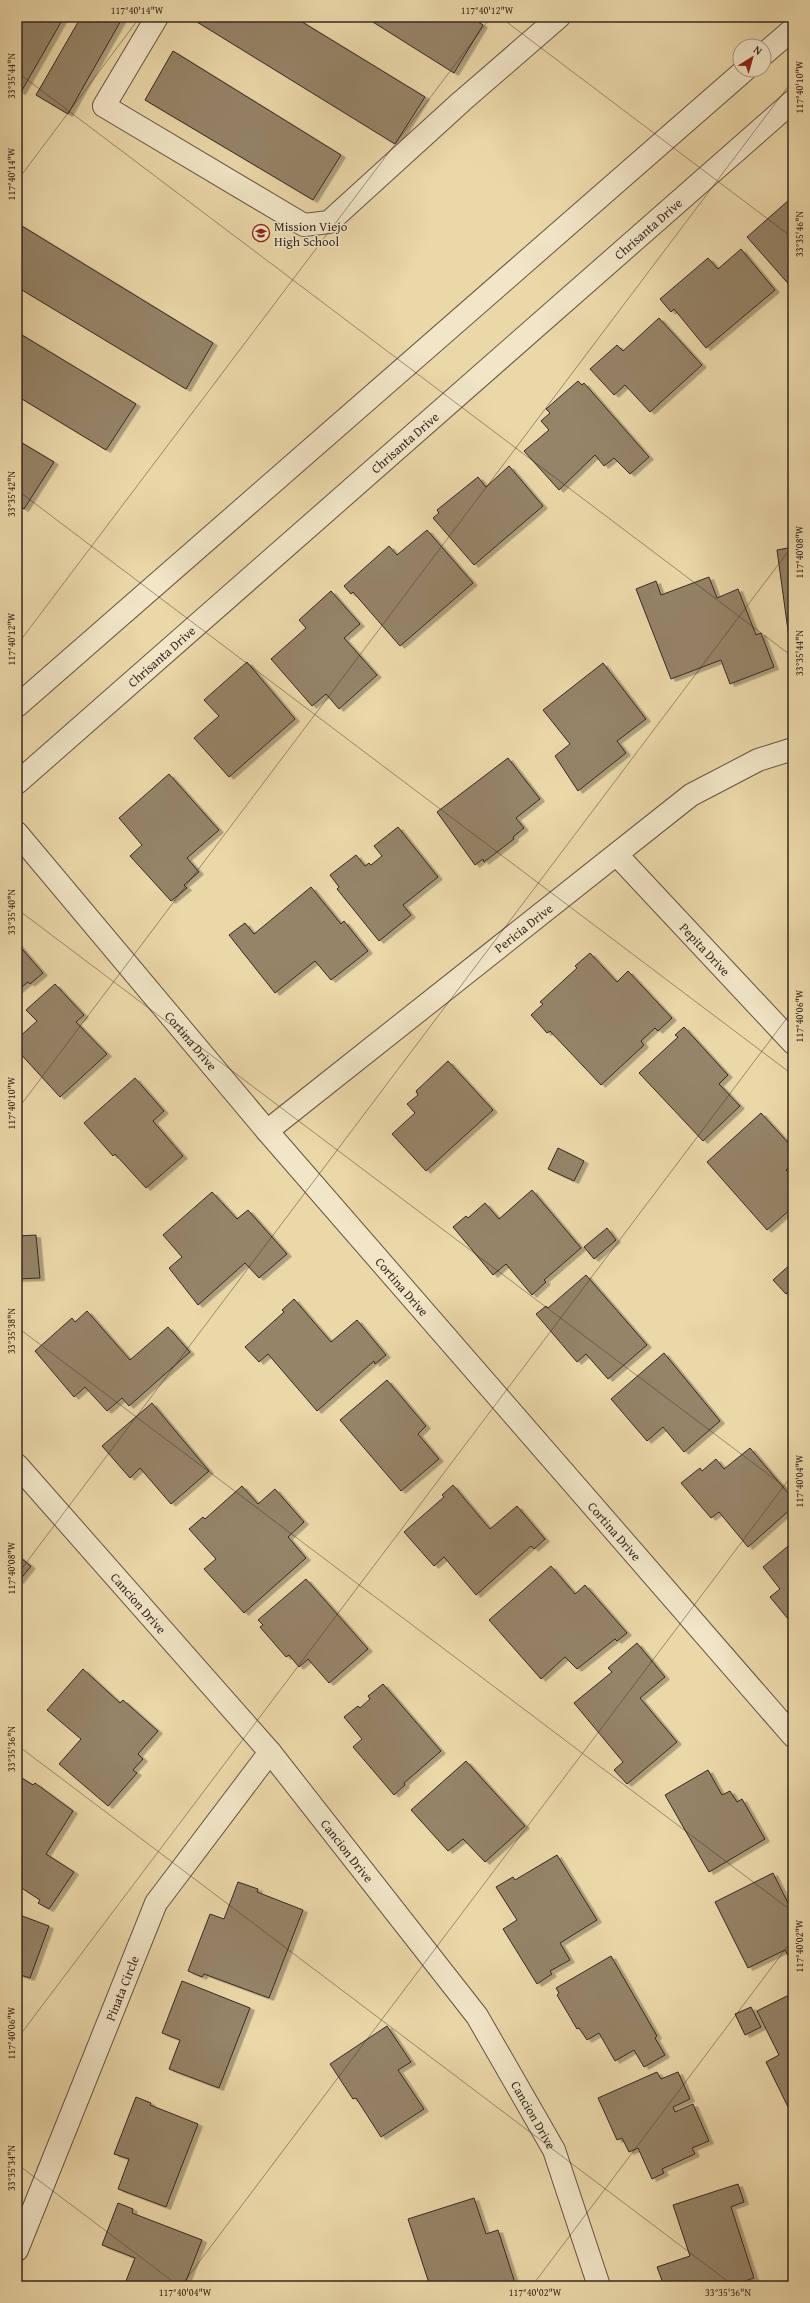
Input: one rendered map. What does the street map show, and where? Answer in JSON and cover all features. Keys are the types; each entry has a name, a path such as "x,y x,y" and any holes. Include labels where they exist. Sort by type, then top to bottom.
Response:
{"street":[{"path":"157,17 104,106 304,225 329,222 462,101 559,17"},
{"path":"772,47 793,29"},
{"path":"17,706 736,78"},
{"name":"Chrisanta Drive","path":"17,783 793,101"},
{"name":"Pericia Drive","path":"267,1131 692,795 758,760 793,748"},
{"name":"Cortina Drive","path":"17,833 267,1131 793,1736"},
{"name":"Pepita Drive","path":"617,855 793,1043"},
{"name":"Cancion Drive","path":"17,1465 270,1752 477,2016 554,2150 599,2286"},
{"name":"Pinata Circle","path":"17,2250 156,1903 270,1752"}],"building":[{"path":"21,17 64,17 21,92 17,90 17,24"},
{"path":"81,17 123,17 68,114 36,95"},
{"path":"189,17 294,17 425,97 395,144"},
{"path":"365,17 470,17 483,25 454,73"},
{"path":"173,51 341,155 313,200 145,100"},
{"path":"789,200 793,204 793,289 747,237"},
{"path":"17,223 213,343 186,389 17,287"},
{"path":"741,249 775,290 706,348 674,309 671,312 660,299 708,258 718,269"},
{"path":"659,318 702,365 650,412 625,385 614,395 590,369 617,345 623,351"},
{"path":"17,332 136,404 106,450 17,396"},
{"path":"578,381 582,385 584,383 649,457 630,474 614,458 604,466 595,455 559,490 524,451 549,430 541,421 550,413 546,409"},
{"path":"17,440 54,462 24,509 17,505"},
{"path":"509,466 543,506 474,565 433,518 439,513 437,510 478,477 486,487"},
{"path":"427,530 473,583 400,646 353,592 351,594 344,586 389,546 397,555"},
{"path":"793,547 793,645 790,645 777,550"},
{"path":"709,577 717,598 738,589 756,635 761,633 774,667 730,684 721,660 671,679 636,589 656,581 661,595"},
{"path":"331,591 360,624 344,638 377,675 339,709 326,694 312,706 271,659 306,628 299,620"},
{"path":"247,662 295,719 229,777 194,738 219,716 204,700"},
{"path":"603,663 646,719 617,741 626,753 578,791 555,756 570,744 543,710"},
{"path":"508,758 540,799 516,818 524,828 513,837 514,839 484,862 483,859 475,865 437,812"},
{"path":"169,774 219,830 187,858 199,872 184,885 187,888 171,901 130,856 142,845 119,818"},
{"path":"398,827 438,877 403,905 411,915 379,941 337,889 339,887 330,875 356,855 365,866 369,863 371,865 382,856 374,846"},
{"path":"311,887 341,924 344,921 368,951 331,980 315,961 275,993 229,935 245,923 254,934"},
{"path":"17,943 43,973 30,984 28,982 17,991"},
{"path":"590,953 617,982 628,971 672,1018 658,1031 655,1028 641,1041 644,1045 601,1085 550,1031 547,1033 531,1015 543,1004 540,1002 577,968 575,966"},
{"path":"55,984 84,1015 76,1022 107,1054 60,1097 17,1050 17,1039 37,1021 26,1010"},
{"path":"684,1027 728,1075 719,1084 740,1106 703,1141 639,1073 678,1037 675,1035"},
{"path":"448,1061 493,1110 426,1171 392,1134 415,1113 407,1104 418,1095 416,1091"},
{"path":"135,1078 164,1111 153,1121 183,1156 146,1188 115,1154 113,1156 84,1123"},
{"path":"761,1113 793,1148 793,1163 786,1170 793,1178 793,1207 767,1230 707,1162"},
{"path":"558,1148 584,1161 574,1181 548,1169"},
{"path":"532,1190 581,1248 544,1280 546,1282 532,1295 506,1264 493,1275 453,1227 466,1216 468,1218 485,1203 499,1219"},
{"path":"212,1192 237,1219 248,1210 287,1254 259,1278 245,1263 198,1305 169,1268 182,1257 163,1235"},
{"path":"607,1228 616,1240 594,1259 584,1247"},
{"path":"36,1235 40,1278 17,1279 17,1236"},
{"path":"793,1262 793,1288 786,1294 773,1280"},
{"path":"586,1275 647,1345 608,1379 586,1354 577,1362 536,1314 546,1306 548,1308"},
{"path":"294,1299 331,1342 357,1320 386,1355 375,1364 374,1361 317,1411 268,1354 259,1362 245,1347 284,1312 282,1310"},
{"path":"87,1311 130,1360 168,1327 190,1352 129,1406 122,1398 107,1411 85,1387 74,1397 35,1351 72,1318 75,1322"},
{"path":"664,1353 720,1421 684,1452 663,1427 647,1441 611,1399"},
{"path":"387,1380 426,1426 418,1434 439,1459 401,1491 340,1420"},
{"path":"152,1403 209,1471 171,1504 140,1468 130,1478 102,1446"},
{"path":"750,1448 793,1499 793,1507 748,1547 719,1512 711,1518 681,1483 700,1468 702,1471 716,1459 724,1469"},
{"path":"453,1485 490,1529 517,1506 545,1539 534,1549 531,1546 476,1595 444,1557 434,1566 404,1532 444,1497 442,1495"},
{"path":"242,1486 258,1504 275,1489 304,1522 288,1537 306,1558 244,1613 204,1569 216,1559 189,1529 203,1517 205,1519"},
{"path":"793,1542 793,1625 770,1597 780,1589 763,1567"},
{"path":"17,1555 31,1566 19,1581 17,1580"},
{"path":"551,1566 575,1594 585,1585 627,1633 617,1641 615,1639 577,1669 565,1657 541,1679 489,1620"},
{"path":"306,1579 368,1649 329,1683 308,1659 299,1667 289,1655 286,1657 260,1627 263,1625 258,1620"},
{"path":"637,1643 665,1677 640,1698 677,1742 627,1784 614,1770 623,1762 574,1703 612,1672 608,1668"},
{"path":"83,1669 120,1703 123,1700 158,1731 138,1754 143,1759 133,1770 137,1773 108,1806 59,1764 81,1739 47,1710"},
{"path":"383,1684 441,1751 404,1783 405,1785 394,1795 353,1747 362,1739 344,1717 358,1706 360,1708 370,1699 368,1696"},
{"path":"466,1761 525,1826 485,1862 463,1839 448,1851 411,1810"},
{"path":"708,1770 722,1795 730,1791 737,1802 742,1799 765,1839 709,1872 665,1795"},
{"path":"17,1775 33,1785 35,1783 73,1811 46,1854 74,1872 49,1909 38,1903 40,1900 17,1885"},
{"path":"557,1855 597,1920 560,1943 570,1960 550,1971 552,1974 537,1984 503,1929 517,1920 496,1887 513,1877 515,1880"},
{"path":"773,1873 790,1907 793,1905 793,1965 785,1950 748,1968 715,1902"},
{"path":"238,1882 258,1889 257,1892 303,1910 269,1998 204,1974 202,1977 188,1971 210,1914 224,1919"},
{"path":"17,1914 49,1926 30,1978 17,1974"},
{"path":"611,1956 657,2036 655,2038 665,2055 644,2067 634,2050 615,2061 599,2033 587,2040 579,2028 577,2029 557,1995 559,1993 556,1988"},
{"path":"182,1981 250,2008 219,2088 169,2069 180,2040 162,2033"},
{"path":"793,1993 793,2105 788,2107 766,2062 779,2055 757,2011"},
{"path":"751,2007 761,2027 745,2035 735,2014"},
{"path":"387,2026 411,2062 398,2070 424,2109 381,2137 356,2098 353,2099 330,2064"},
{"path":"657,2072 661,2079 678,2072 690,2099 673,2107 675,2112 693,2104 709,2141 692,2148 695,2154 662,2169 664,2173 652,2179 638,2148 629,2152 622,2138 617,2140 598,2098"},
{"path":"136,2097 151,2103 150,2105 198,2124 166,2207 118,2189 129,2159 114,2154"},
{"path":"738,2184 744,2202 731,2207 754,2278 729,2286 664,2286 657,2267 690,2256 673,2205"},
{"path":"474,2198 486,2234 498,2230 516,2286 430,2286 408,2219"},
{"path":"118,2203 133,2209 132,2213 202,2240 184,2286 124,2286 135,2258 102,2245"}],"place":[{"name":"Mission Viejo High School","path":"261,233"}]}
